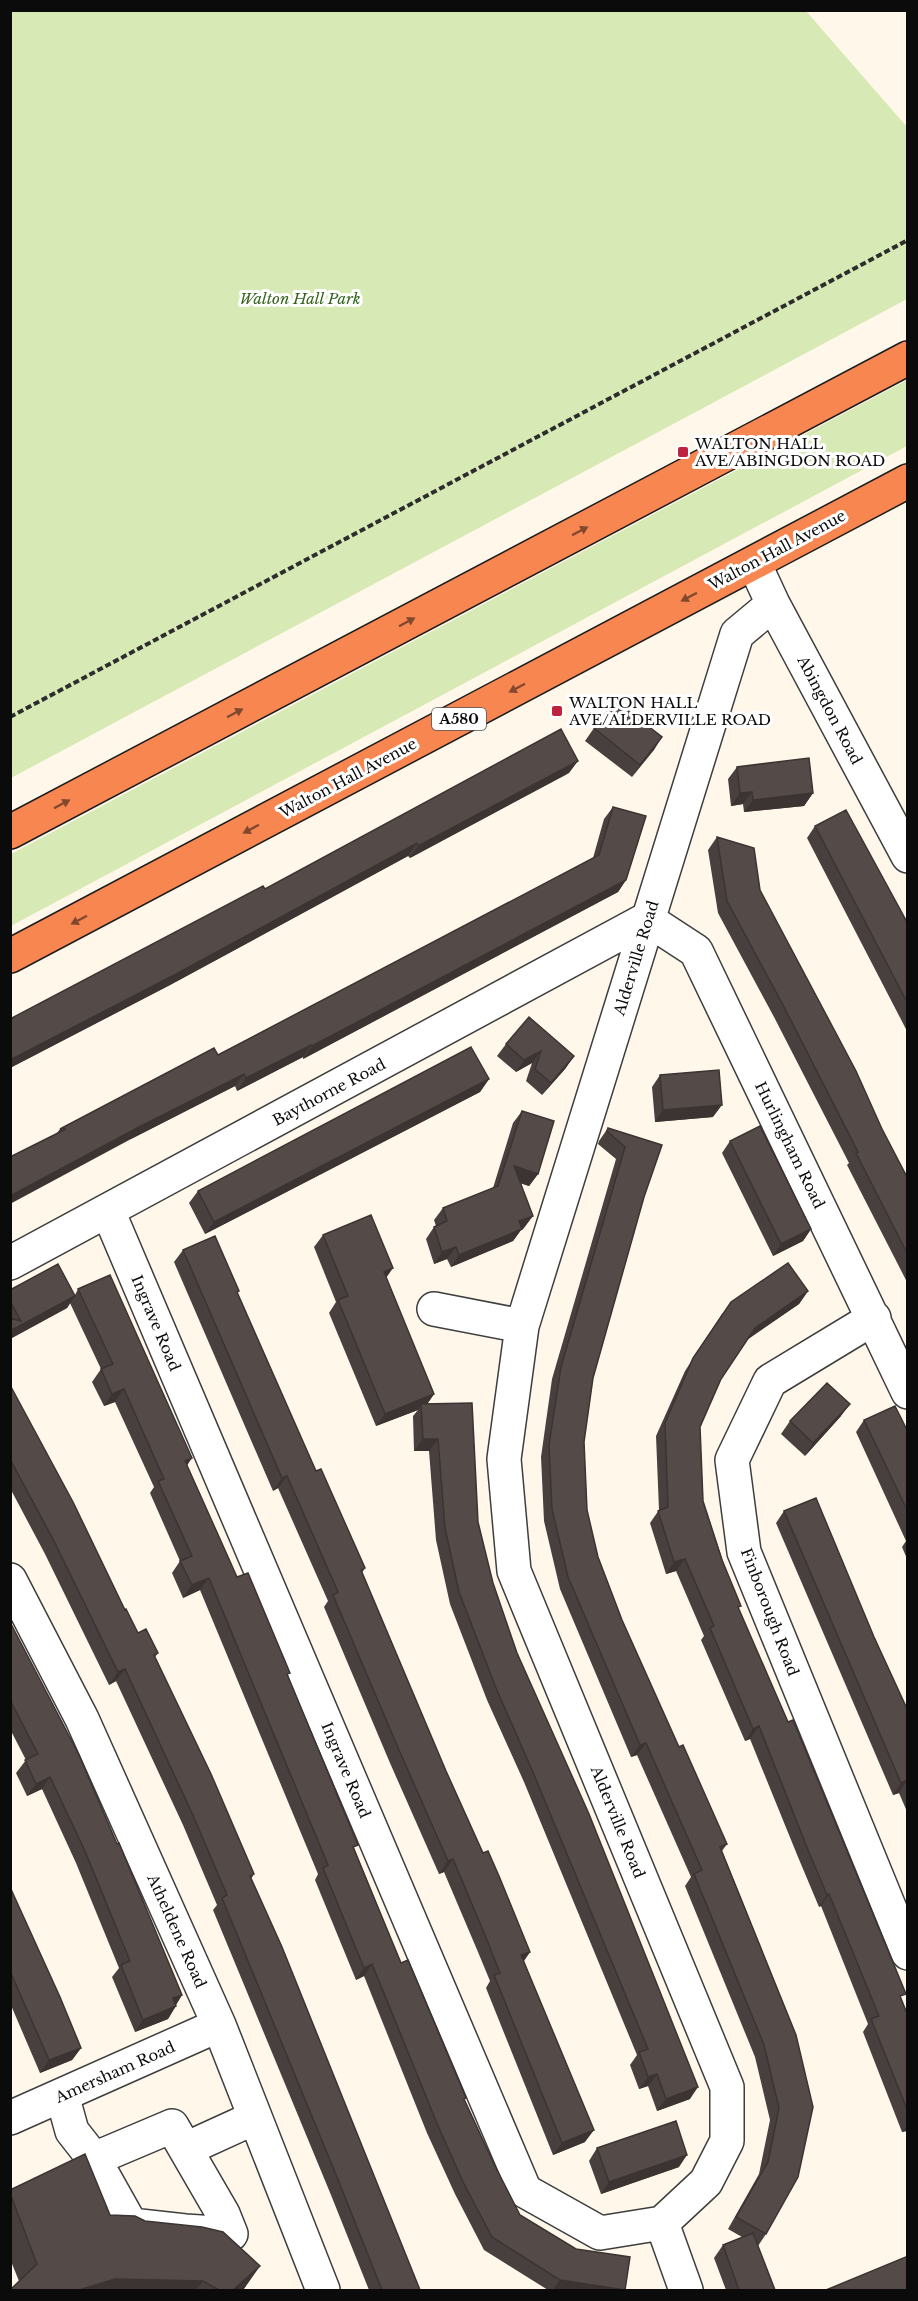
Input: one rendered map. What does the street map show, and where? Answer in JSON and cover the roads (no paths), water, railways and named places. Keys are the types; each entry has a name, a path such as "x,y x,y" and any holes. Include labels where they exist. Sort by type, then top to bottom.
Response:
{"highway":[{"path":"10,832 908,358"},
{"name":"Walton Hall Avenue","path":"10,956 908,481"}],"street":[{"name":"Abingdon Road","path":"754,563 773,604 908,856"},
{"name":"Alderville Road","path":"662,2223 706,2182 728,2141 728,2087 514,1571 504,1459 522,1326 647,920 738,634 773,604"},
{"name":"Baythorne Road","path":"10,1263 647,920"},
{"name":"Hurlingham Road","path":"647,920 696,951 908,1392"},
{"name":"Ingrave Road","path":"108,1211 525,2191 600,2233 662,2223"},
{"path":"434,1309 522,1326"},
{"name":"Finborough Road","path":"874,1318 770,1381 732,1460 744,1552 908,1953"},
{"name":"Atheldene Road","path":"10,1580 82,1719 219,2025 324,2290"},
{"name":"Amersham Road","path":"11,2115 62,2095 219,2025"},
{"path":"62,2095 72,2131 94,2159 131,2225 231,2234 223,2214 172,2126 94,2159"},
{"path":"186,2149 254,2118"},
{"path":"662,2223 686,2290"}],"place":[{"name":"WALTON HALL AVE/ABINGDON ROAD","path":"683,452"},
{"name":"WALTON HALL AVE/ALDERVILLE ROAD","path":"557,711"}],"park label":[{"name":"Walton Hall Park","path":"300,298"}]}
